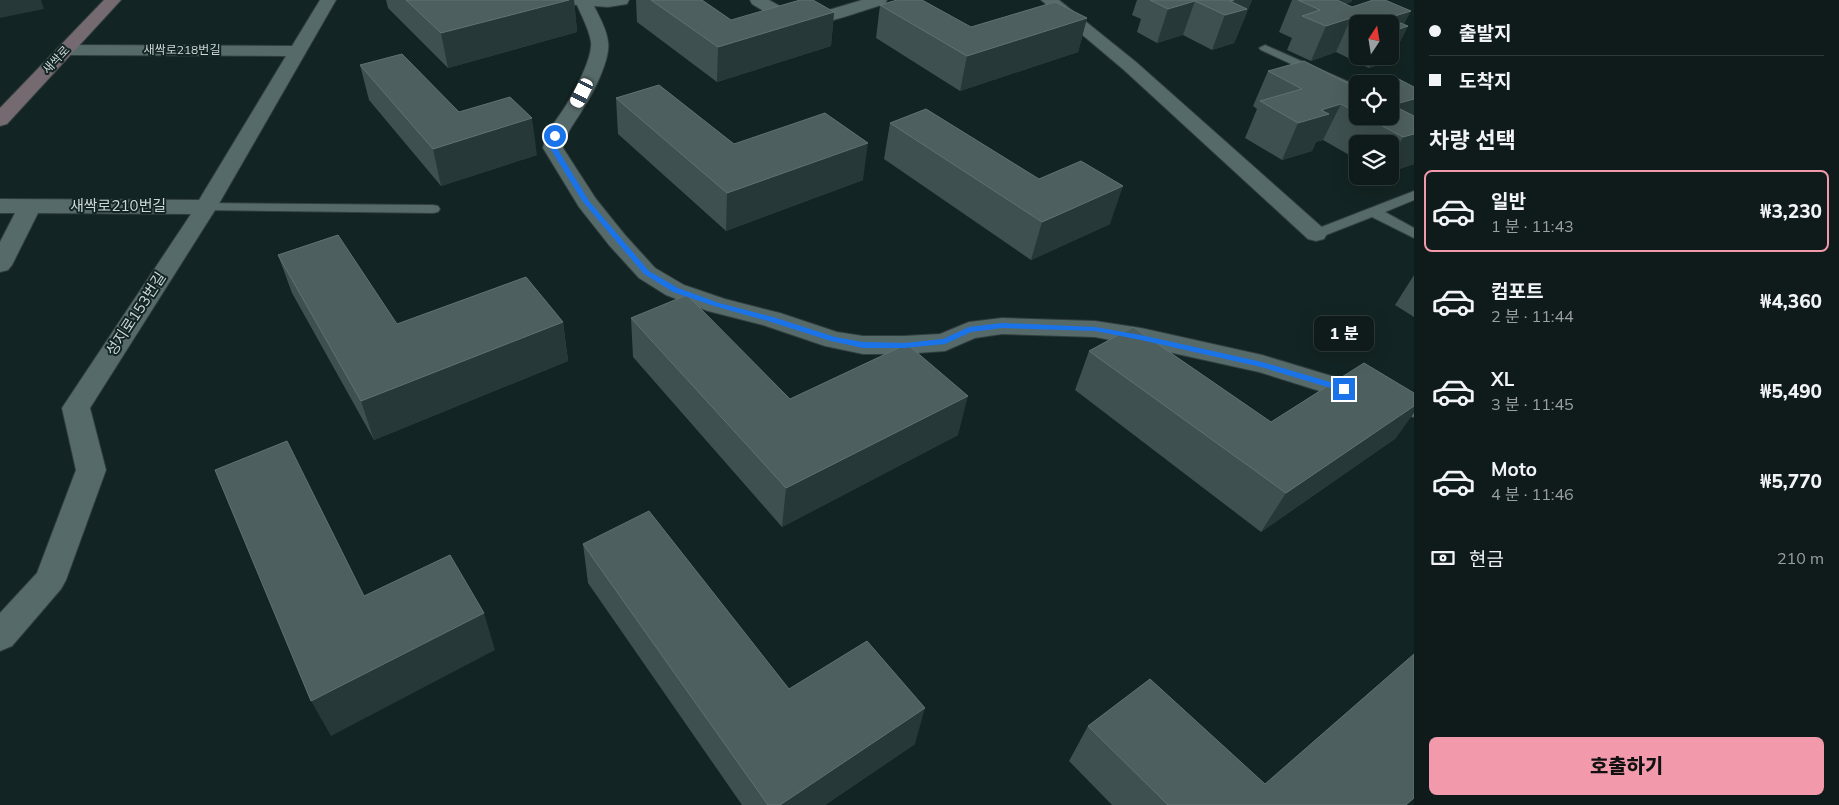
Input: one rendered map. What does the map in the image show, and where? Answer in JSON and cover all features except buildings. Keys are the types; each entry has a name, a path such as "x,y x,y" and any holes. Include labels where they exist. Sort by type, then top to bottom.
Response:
{"main road":[{"name":"새싹로","path":"0,120 113,0"}],"street":[{"name":"성지로153번길","path":"0,636 50,580 91,470 76,408 206,207 328,0"},
{"path":"575,1 608,2 621,0"},
{"path":"758,0 789,16 800,19 813,18 879,0"},
{"path":"1049,0 1130,66 1316,234"},
{"path":"575,1 596,29 600,44 589,79 575,106 555,136 554,148 587,202 617,240 647,273 675,290 717,305 770,319 834,340 863,345 945,342 969,330 1002,326 1095,329 1141,337 1262,364 1377,399 1414,407"},
{"name":"새싹로218번길","path":"66,50 298,51"},
{"name":"새싹로210번길","path":"0,206 206,207"},
{"path":"0,265 30,206"}],"lane":[{"path":"1265,48 1349,86"},
{"path":"1316,234 1414,195"},
{"path":"206,207 433,209"},
{"path":"1373,211 1414,234"}],"route":[{"path":"555,136 554,148 587,202 617,240 647,273 675,290 717,305 770,319 834,340 863,345 945,342 969,330 1002,326 1095,329 1141,337 1262,364 1344,389"}]}
